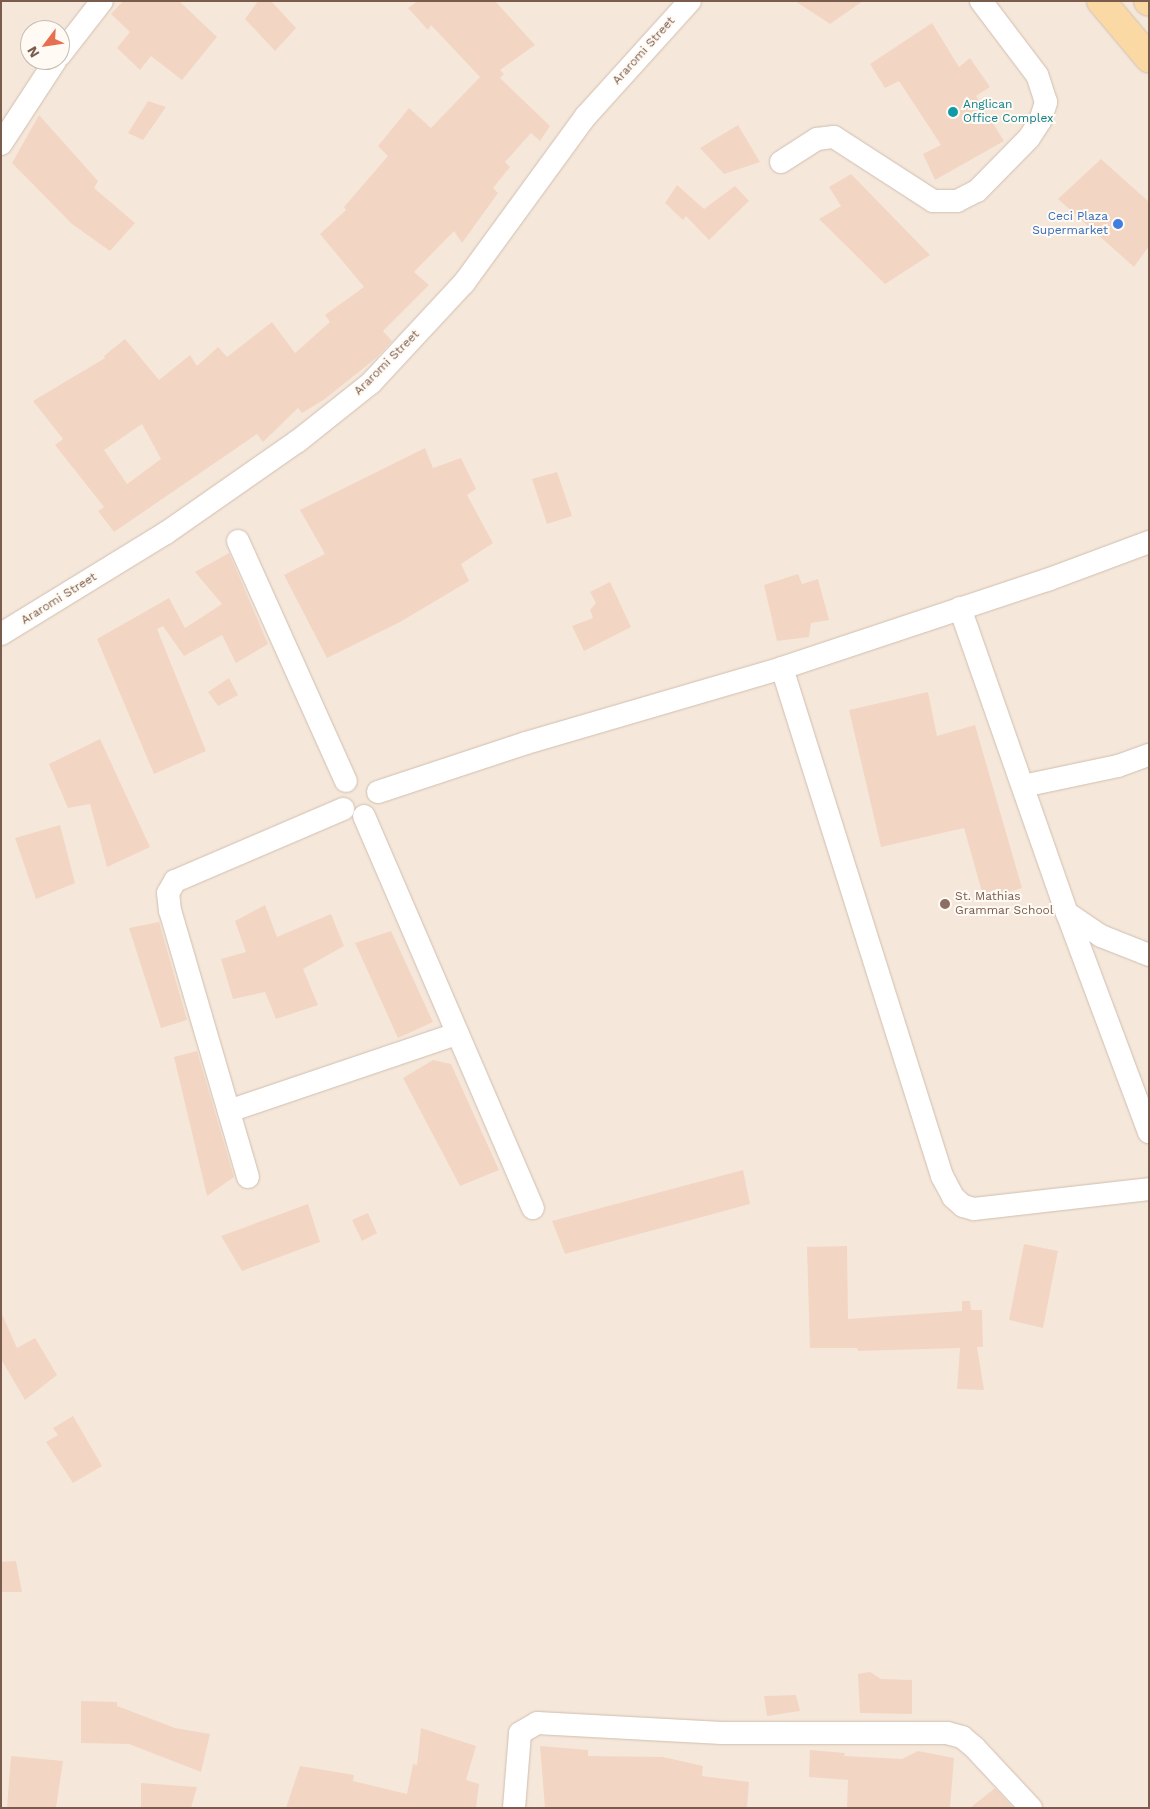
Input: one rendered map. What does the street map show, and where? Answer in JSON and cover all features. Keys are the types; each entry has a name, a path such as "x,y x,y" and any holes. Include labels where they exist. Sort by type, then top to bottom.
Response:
{"main road":[{"path":"1101,1 1149,58"}],"street":[{"path":"70,42 102,1"},
{"name":"Araromi Street","path":"1,634 166,533 298,441 371,383 464,283 586,116 690,1"},
{"path":"781,162 816,139 834,137 934,201 958,201 977,192 1029,138 1040,121 1046,102 1037,75 980,1"},
{"path":"1,144 49,70"},
{"path":"238,541 346,781"},
{"path":"378,792 526,744 782,668 1047,580 1149,542"},
{"path":"960,608 1067,913 1149,1132"},
{"path":"782,668 942,1176 953,1197 962,1206 974,1209 1149,1189"},
{"path":"1023,786 1118,766 1149,755"},
{"path":"354,778 368,780 378,792 376,807 364,816 349,814 343,809 339,794 346,781 354,778"},
{"path":"248,1177 170,911 170,886 175,881 343,809"},
{"path":"364,816 533,1208"},
{"path":"1067,913 1101,936 1149,955"},
{"path":"229,1111 457,1034"},
{"path":"514,1808 520,1733 537,1723 722,1733 947,1733 962,1737 976,1748 1031,1808"}],"shaded area":[{"path":"1,1 1149,1 1149,1808 1,1808"}],"building":[{"path":"123,1 179,1 217,37 182,80 151,56 140,70 117,48 130,32 111,14"},
{"path":"258,1 271,1 296,28 275,51 245,19"},
{"path":"418,1 495,1 535,45 500,70 504,74 500,78 550,126 540,141 531,133 505,162 510,167 493,188 498,193 462,243 454,231 414,272 429,285 383,331 392,341 376,358 325,399 302,413 298,408 263,442 257,434 114,532 98,511 104,507 55,445 63,439 33,401 105,358 104,356 125,339 159,380 190,355 197,366 218,347 227,357 272,322 295,353 330,322 325,315 364,287 320,234 346,210 344,207 388,156 378,146 409,108 431,128 480,77 431,25 428,30 408,8","holes":["142,424 161,459 127,484 104,450"]},
{"path":"795,1 863,1 830,24"},
{"name":"Anglican Office Complex","path":"932,23 959,67 970,58 990,87 976,96 1004,141 935,180 923,154 941,145 899,81 885,88 870,64"},
{"path":"148,101 166,107 143,140 128,133"},
{"path":"39,115 98,181 94,188 135,223 110,251 72,224 12,163"},
{"path":"738,125 760,162 724,174 700,148"},
{"name":"Ceci Plaza Supermarket","path":"1101,159 1149,202 1149,246 1134,267 1058,199"},
{"path":"851,174 930,255 885,284 819,219 841,206 829,187"},
{"path":"677,185 704,209 735,186 749,201 709,240 686,216 683,220 665,203"},
{"path":"425,448 433,468 461,458 476,489 467,495 493,543 461,564 469,581 400,622 327,658 284,575 325,554 300,510"},
{"path":"557,472 572,516 547,524 532,479"},
{"path":"229,553 268,644 236,663 222,635 184,656 163,626 157,629 206,751 154,774 97,639 169,598 185,628 222,604 195,572"},
{"path":"798,574 802,584 818,579 829,620 811,623 809,637 777,641 764,585"},
{"path":"610,582 631,627 584,651 572,626 593,618 590,610 596,603 590,592"},
{"path":"229,678 238,695 218,706 208,692"},
{"path":"928,692 937,736 975,725 1022,888 984,899 964,828 881,847 849,710"},
{"path":"100,739 150,847 107,867 90,804 68,808 49,764"},
{"path":"60,825 75,883 36,899 15,838"},
{"path":"265,905 277,937 331,914 344,946 303,969 318,1005 276,1019 265,992 233,999 221,959 246,952 235,921"},
{"path":"159,922 187,1020 161,1028 129,928"},
{"path":"391,931 433,1022 398,1038 355,943"},
{"path":"197,1051 234,1177 207,1196 174,1057"},
{"path":"433,1060 451,1064 499,1170 460,1186 403,1078"},
{"path":"743,1170 750,1204 565,1254 552,1221"},
{"path":"308,1204 320,1242 242,1271 221,1236"},
{"path":"368,1213 377,1233 362,1241 352,1220"},
{"path":"1024,1244 1058,1251 1043,1328 1009,1320"},
{"path":"847,1246 848,1319 962,1311 962,1301 970,1301 971,1310 982,1310 983,1347 977,1347 984,1390 957,1389 960,1348 858,1351 857,1348 810,1348 807,1247"},
{"path":"1,1312 17,1348 35,1338 57,1375 25,1400 1,1359"},
{"path":"73,1416 102,1466 73,1483 46,1442 58,1435 53,1428"},
{"path":"16,1561 22,1592 1,1592 1,1562"},
{"path":"870,1672 881,1679 912,1680 912,1714 860,1713 858,1674"},
{"path":"796,1695 800,1711 767,1716 764,1696"},
{"path":"81,1701 117,1702 117,1706 175,1728 210,1734 201,1772 129,1744 81,1743"},
{"path":"421,1728 476,1746 466,1780 479,1784 476,1808 286,1808 300,1766 354,1775 353,1781 407,1794 413,1764 417,1765"},
{"path":"540,1746 588,1750 588,1756 663,1757 703,1766 702,1776 749,1782 747,1808 545,1808"},
{"path":"810,1750 845,1753 844,1756 902,1759 918,1751 954,1758 950,1808 847,1808 848,1780 809,1777"},
{"path":"11,1756 63,1761 56,1808 7,1808"},
{"path":"141,1783 197,1787 191,1808 141,1808"},
{"path":"995,1788 1013,1808 970,1808"}],"place":[{"name":"Anglican Office Complex","path":"953,112"},
{"name":"Ceci Plaza Supermarket","path":"1118,224"},
{"name":"St. Mathias Grammar School","path":"945,904"}]}
